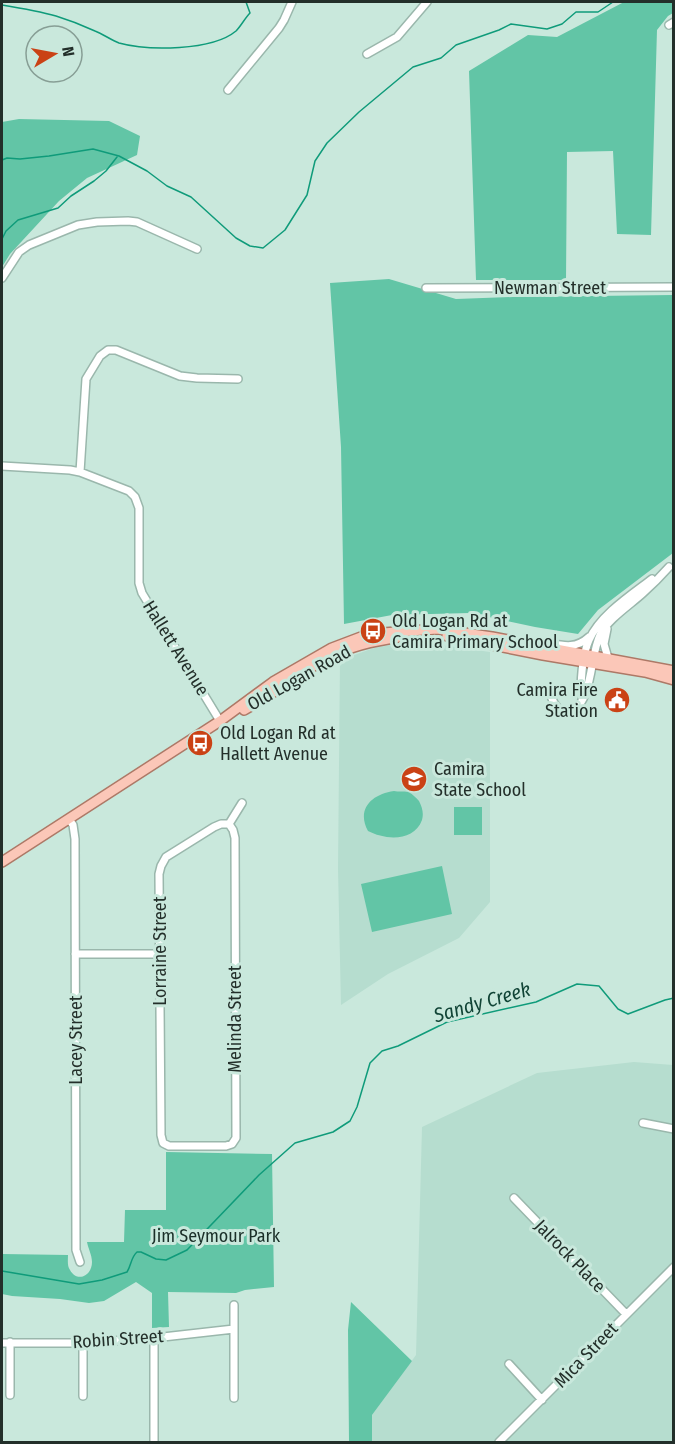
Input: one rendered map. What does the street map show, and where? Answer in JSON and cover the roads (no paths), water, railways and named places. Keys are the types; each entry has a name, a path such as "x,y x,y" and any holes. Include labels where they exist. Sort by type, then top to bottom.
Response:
{"main road":[{"name":"Old Logan Road","path":"2,862 220,721 266,687 307,661 342,644 369,635 437,629 528,643 589,659"},
{"name":"Old Logan Road","path":"220,721 247,708 333,655 371,642 411,635 452,637 589,659"},
{"path":"589,659 608,658 674,671"},
{"path":"589,659 674,680"}],"street":[{"path":"228,90 285,20 292,2"},
{"path":"367,54 396,37 428,2"},
{"path":"2,278 13,259 29,245 78,225 97,222 128,220 137,222 197,249"},
{"name":"Newman Street","path":"426,288 674,287"},
{"path":"80,472 86,379 100,356 108,350 116,350 180,376 238,379"},
{"name":"Hallett Avenue","path":"2,466 57,468 80,472 129,491 135,497 139,508 139,583 142,593 220,721"},
{"path":"589,659 601,634 609,624 671,565"},
{"path":"550,694 559,710 572,712 579,708 588,685 588,643 599,624 671,565"},
{"path":"608,658 604,644 609,624"},
{"name":"Old Logan Road","path":"528,643 577,645 592,635"},
{"path":"228,824 242,803"},
{"name":"Lacey Street","path":"69,819 73,825 75,839 76,1250 80,1262"},
{"name":"Lorraine Street","path":"163,1143 161,1135 160,866 166,857 214,827 228,824"},
{"name":"Melinda Street","path":"163,1143 169,1146 226,1146 232,1144 236,1138 235,838 228,824"},
{"path":"75,954 160,954"},
{"path":"643,1124 674,1129"},
{"name":"Jalrock Place","path":"514,1198 626,1314"},
{"name":"Mica Street","path":"499,1443 674,1267"},
{"path":"234,1305 234,1398"},
{"name":"Robin Street","path":"6,1342 83,1343 234,1329"},
{"path":"154,1338 154,1443"},
{"path":"6,1342 10,1395"},
{"path":"83,1343 83,1396"},
{"path":"509,1364 542,1400"}],"waterway":[{"path":"2,5 61,18 131,46 179,48 212,42 236,31 250,13 246,2"},
{"path":"2,160 93,149 119,156 147,171 167,186 191,197 236,238 250,246 263,248 285,230 307,195 315,161 327,143 359,112 413,67 441,58 456,45 511,24 547,29 562,24 576,12 598,12 613,2"},
{"path":"2,239 6,231 18,220 58,208 106,171 117,157"},
{"name":"Sandy Creek","path":"2,1271 79,1284 127,1272 137,1252 166,1260 187,1250 259,1175 295,1143 333,1132 350,1121 357,1107 370,1063 382,1051 398,1046 447,1022 536,1002 577,984 599,986 618,1009 628,1014 674,998"}],"place":[{"name":"Old Logan Rd at Camira Primary School","path":"373,631"},
{"name":"Camira Fire Station","path":"617,700"},
{"name":"Old Logan Rd at Hallett Avenue","path":"200,743"},
{"name":"Camira State School","path":"414,779"}],"park label":[{"name":"Jim Seymour Park","path":"216,1236"}]}
